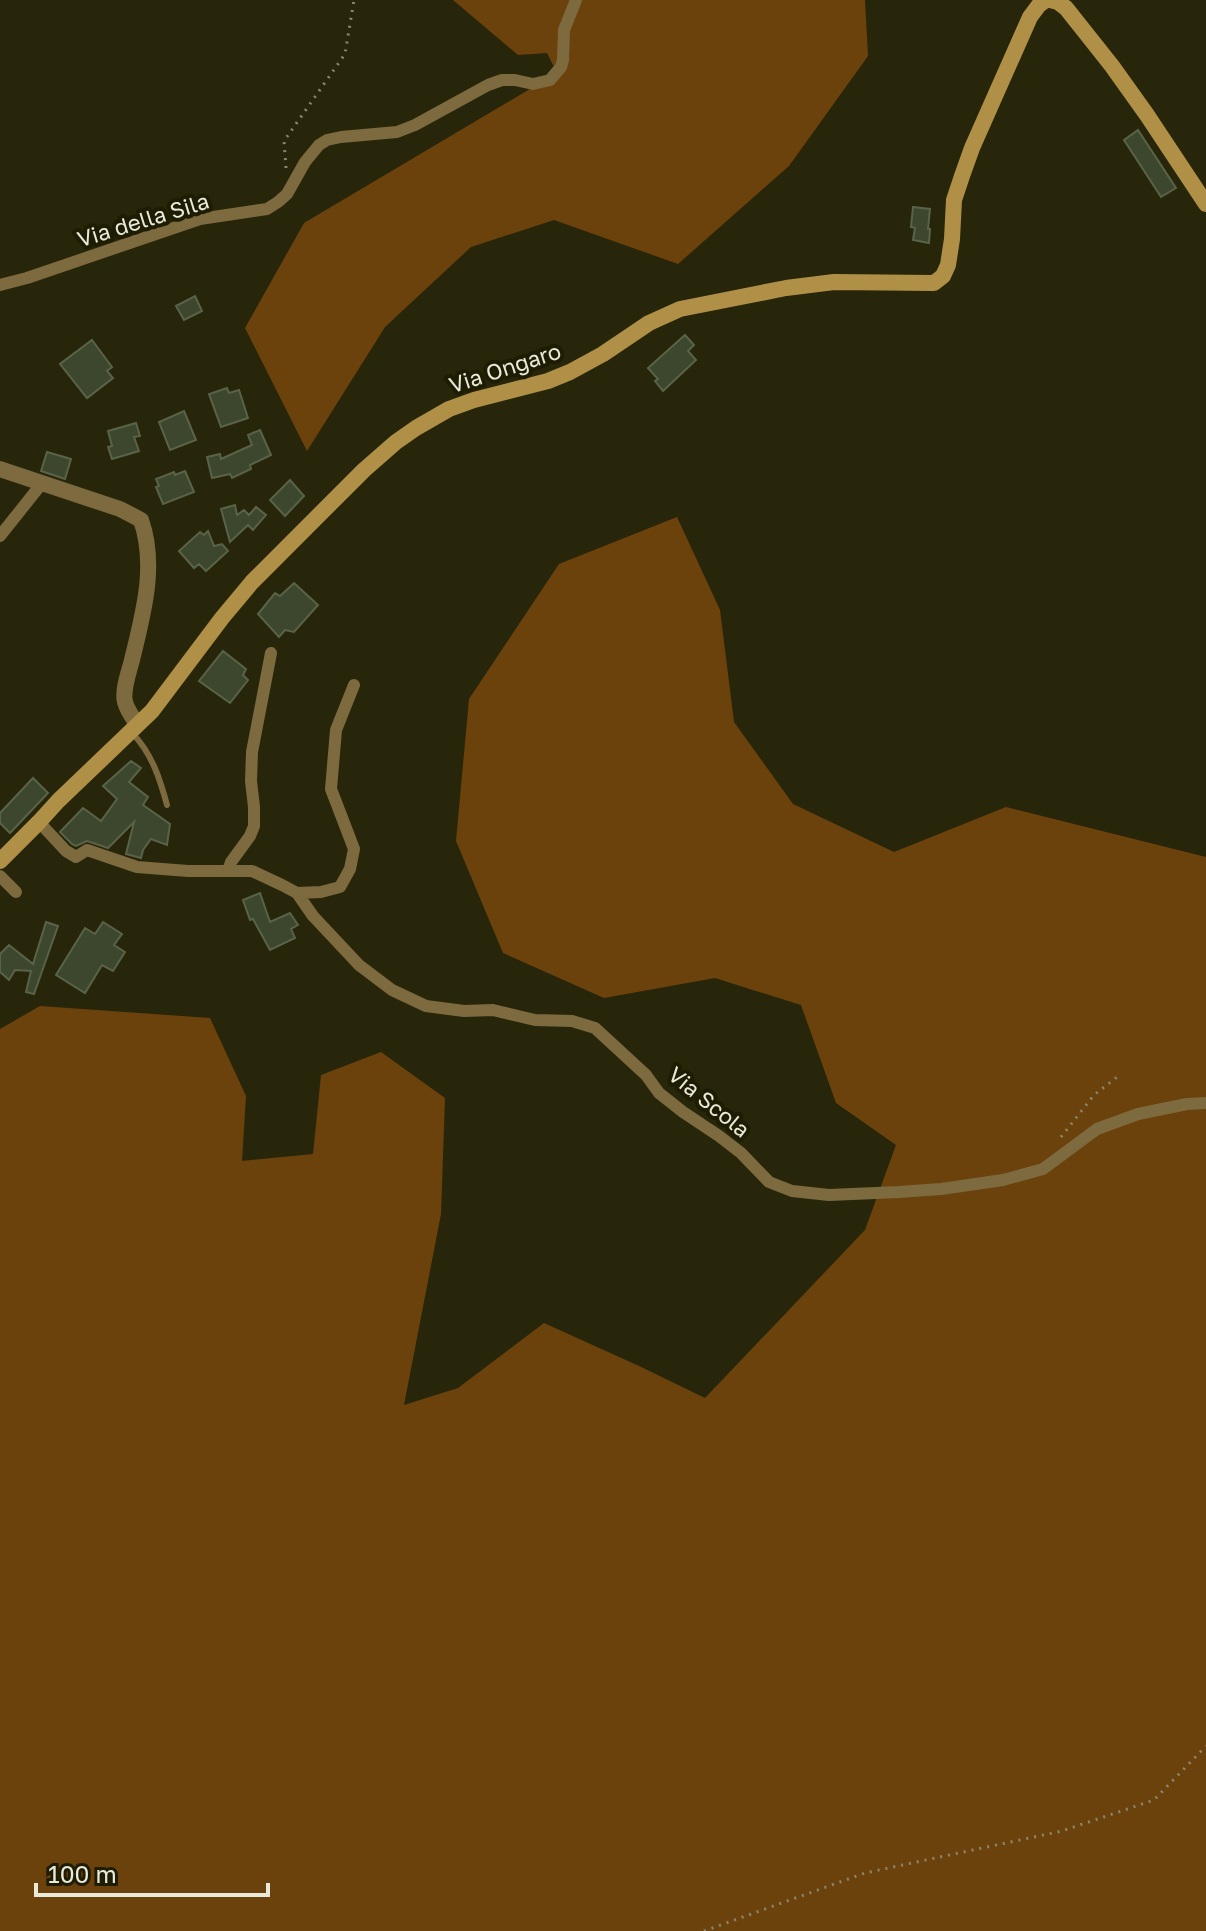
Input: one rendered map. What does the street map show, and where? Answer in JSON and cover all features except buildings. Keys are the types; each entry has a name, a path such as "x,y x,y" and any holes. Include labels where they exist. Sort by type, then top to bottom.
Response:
{"main road":[{"path":"1048,0 1066,8 1103,54 1206,204"},
{"name":"Via Ongaro","path":"0,861 152,711 252,582 364,470 396,442 449,409 559,377 603,354 649,323 680,309 786,288 834,282 934,283 943,276 952,239 954,200 972,148 1030,17 1039,5 1048,0"}],"street":[{"path":"278,202 287,194 305,162 327,140 397,132 502,80 533,84 550,80 561,67 564,30 576,0"},
{"name":"Via della Sila","path":"0,285 200,219 267,209 278,202"},
{"path":"0,469 120,509 141,520 148,538 149,579 125,686 124,700 133,727"},
{"path":"0,536 43,482"},
{"path":"228,871 254,826 252,752 271,653"},
{"path":"297,893 340,887 350,869 354,849 331,789 336,730 354,685"},
{"name":"Via Scola","path":"39,822 66,851 76,857 87,850 137,867 252,871 297,893 313,916 359,965 392,990 426,1006 464,1011 493,1010 535,1020 572,1021 595,1028 646,1075 659,1093 741,1153 769,1182 792,1191 829,1195 899,1192 1003,1180 1043,1169 1097,1129 1110,1124 1138,1114 1206,1103"},
{"path":"0,876 16,892"}],"lane":[{"path":"133,727 158,772 167,805"}],"path":[{"path":"278,202 286,178 284,141 345,54 354,0"},
{"path":"1055,1145 1094,1095 1121,1074"},
{"path":"704,1931 865,1873 1062,1831 1154,1800 1206,1746"}],"shaded area":[{"path":"453,0 865,0 868,56 789,166 678,264 554,220 471,247 385,327 307,451 245,328 304,223 557,73 547,53 518,55"},
{"path":"677,517 720,610 734,722 793,804 894,852 1006,807 1206,857 1206,1931 0,1931 0,1029 40,1006 210,1018 246,1096 242,1161 313,1154 321,1075 381,1052 445,1098 441,1214 404,1405 458,1388 544,1323 705,1398 865,1230 896,1145 836,1103 801,1005 715,978 604,998 503,953 456,841 469,699 559,564"}]}
